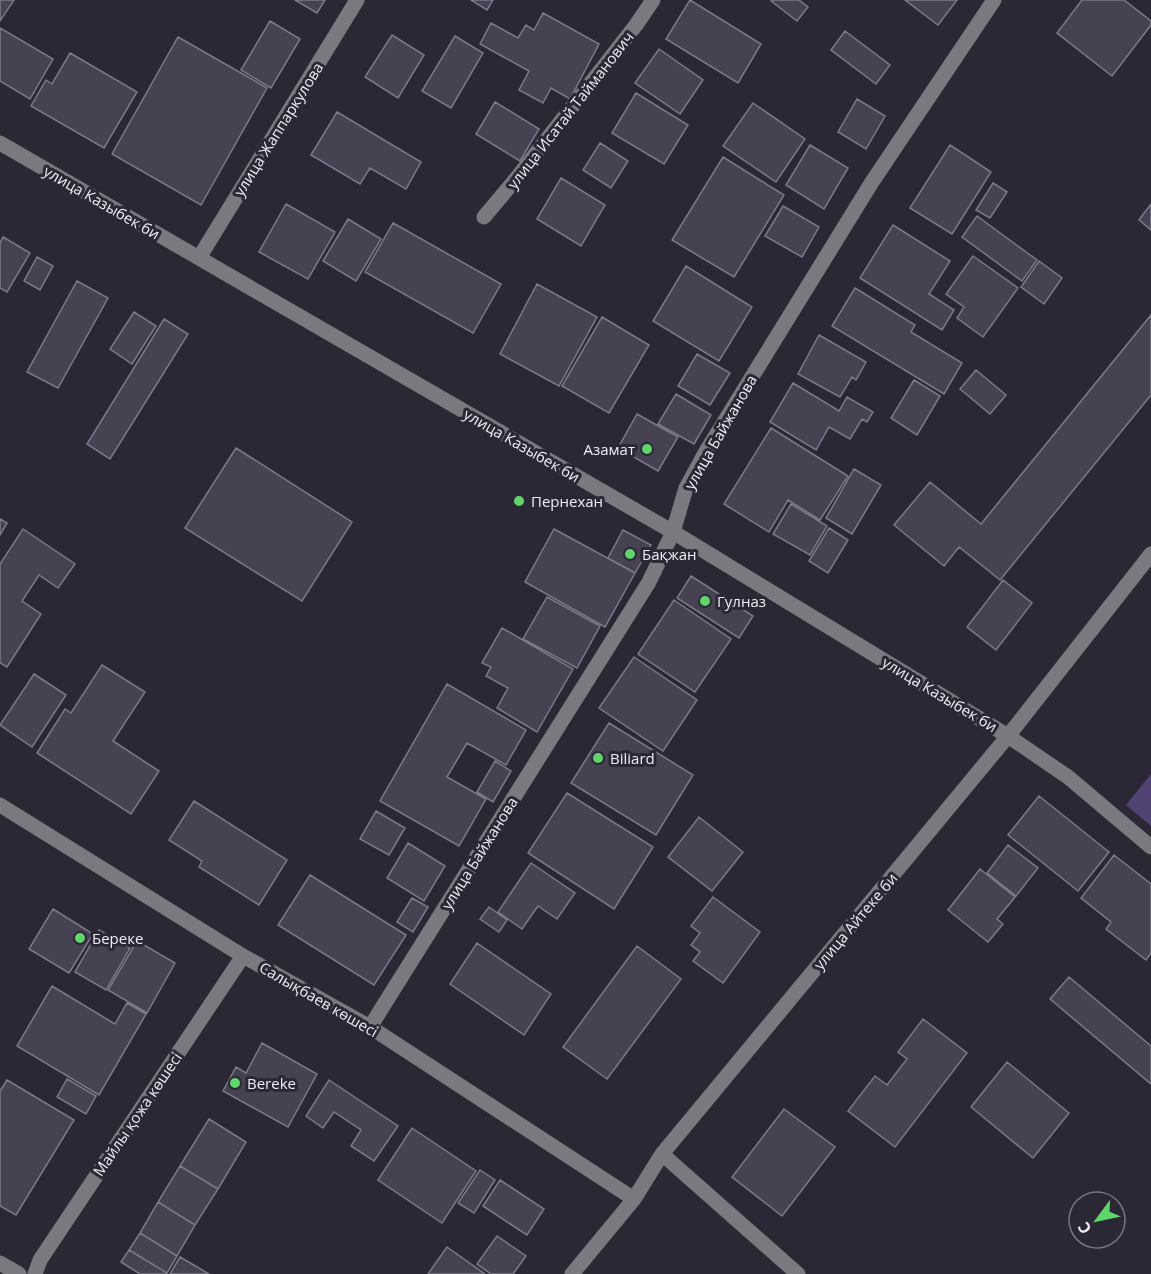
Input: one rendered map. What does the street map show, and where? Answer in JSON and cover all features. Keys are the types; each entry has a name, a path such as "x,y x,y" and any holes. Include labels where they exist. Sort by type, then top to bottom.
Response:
{"street":[{"name":"улица Жаппаркулова","path":"199,258 357,0"},
{"name":"улица Исатай Тайманович","path":"484,217 636,25 653,0"},
{"name":"улица Байжанова","path":"370,1027 649,582 673,532 686,488 705,453 872,182 994,0"},
{"name":"улица Казыбек би","path":"0,143 673,532 1008,736 1068,777 1151,847"},
{"name":"улица Айтеке би","path":"572,1274 634,1199 662,1154 1145,573 1151,554"},
{"name":"Салықбаев көшесі","path":"0,805 243,956 370,1027 634,1199"},
{"name":"Майлы қожа көшесі","path":"35,1274 40,1260 243,956"},
{"path":"662,1154 798,1274"},
{"path":"0,1263 19,1274"}],"shaded area":[{"path":"1151,774 1151,826 1126,805"}],"building":[{"path":"0,0 14,0 0,21"},
{"path":"295,0 325,0 317,13"},
{"path":"471,0 493,0 487,10"},
{"path":"690,0 761,44 738,83 666,39"},
{"path":"772,0 799,0 808,7 797,21"},
{"path":"905,0 957,0 938,25"},
{"path":"1082,0 1124,0 1151,21 1151,25 1112,76 1057,33"},
{"path":"543,13 599,44 570,99 551,88 543,103 519,90 529,71 480,44 491,23 518,38 526,25 534,30"},
{"path":"270,21 300,39 271,88 241,70"},
{"path":"0,28 53,59 30,99 0,81"},
{"path":"845,31 890,65 876,84 831,50"},
{"path":"392,35 424,55 398,98 365,77"},
{"path":"455,36 483,53 451,108 422,91"},
{"path":"178,37 267,88 201,205 112,154"},
{"path":"659,49 703,80 680,114 635,83"},
{"path":"70,53 137,92 104,148 31,106 46,80 52,84"},
{"path":"636,93 688,125 664,164 612,133"},
{"path":"857,99 885,116 866,149 838,132"},
{"path":"495,102 539,129 520,161 476,134"},
{"path":"753,103 805,139 776,182 723,146"},
{"path":"337,112 421,162 406,189 370,168 360,184 311,155"},
{"path":"600,143 628,161 611,188 583,170"},
{"path":"810,145 848,168 824,209 786,185"},
{"path":"950,145 991,172 952,234 910,208"},
{"path":"723,157 784,195 734,277 672,240"},
{"path":"561,178 605,205 581,246 537,219"},
{"path":"993,183 1007,192 990,218 976,210"},
{"path":"286,204 335,232 308,279 259,252"},
{"path":"1151,204 1151,230 1139,220"},
{"path":"783,206 819,227 802,257 765,236"},
{"path":"977,216 1037,260 1022,281 962,237"},
{"path":"348,219 381,239 356,281 323,261"},
{"path":"393,223 501,284 473,333 365,272"},
{"path":"893,225 950,261 929,294 954,310 942,330 860,278"},
{"path":"3,237 30,253 7,292 0,288 0,243"},
{"path":"973,256 1018,288 983,337 957,318 964,307 946,294"},
{"path":"37,257 53,266 40,290 24,281"},
{"path":"1039,261 1062,278 1044,304 1021,287"},
{"path":"686,266 752,307 719,361 653,321"},
{"path":"77,281 108,298 58,388 27,372"},
{"path":"537,284 597,317 559,386 500,354"},
{"path":"855,288 915,325 911,332 962,363 944,394 832,326"},
{"path":"134,312 156,326 132,364 110,349"},
{"path":"1151,315 1151,395 1000,580 959,547 944,566 894,525 930,482 981,524"},
{"path":"602,317 649,345 609,413 562,386"},
{"path":"164,319 188,334 110,459 87,444"},
{"path":"819,335 866,362 856,380 852,377 840,397 798,374"},
{"path":"697,354 730,373 710,405 678,386"},
{"path":"976,370 1006,395 990,414 960,389"},
{"path":"914,380 940,396 917,435 891,418"},
{"path":"793,383 839,411 847,397 873,412 867,422 862,419 850,439 829,427 816,450 770,422"},
{"path":"676,394 711,415 694,444 658,424"},
{"path":"637,414 678,437 658,471 618,448"},
{"path":"771,428 848,476 820,520 788,500 769,532 724,504"},
{"path":"236,448 352,522 302,601 185,528"},
{"path":"854,469 881,485 852,534 826,518"},
{"path":"791,504 827,526 810,555 773,534"},
{"path":"0,519 7,523 0,535"},
{"path":"829,528 848,540 828,573 809,561"},
{"path":"23,529 75,564 58,588 39,575 22,601 41,614 7,667 0,663 0,564"},
{"path":"554,529 635,573 605,627 525,582"},
{"path":"623,530 651,545 635,573 608,558"},
{"path":"691,576 753,616 739,638 677,598"},
{"path":"1003,580 1032,603 996,650 967,627"},
{"path":"547,597 600,626 577,668 523,639"},
{"path":"674,600 731,639 695,692 638,654"},
{"path":"502,628 573,669 537,732 497,708 508,688 486,676 491,667 482,663"},
{"path":"634,657 697,700 663,751 599,708"},
{"path":"102,665 145,692 113,741 159,771 131,814 37,753 65,709 71,713"},
{"path":"34,674 66,695 32,747 0,725"},
{"path":"447,684 526,730 506,765 467,743 447,777 486,799 459,846 380,801"},
{"path":"609,723 693,775 656,835 571,783"},
{"path":"495,761 511,771 493,802 477,792"},
{"path":"567,793 653,847 614,909 528,853"},
{"path":"1039,796 1109,852 1078,891 1008,835"},
{"path":"194,801 287,860 259,905 199,867 202,861 169,840"},
{"path":"376,811 405,828 389,855 360,839"},
{"path":"699,817 743,852 712,891 668,857"},
{"path":"408,843 445,866 424,901 387,878"},
{"path":"1008,845 1038,868 1016,896 987,873"},
{"path":"1114,855 1151,884 1151,953 1146,960 1106,929 1111,922 1081,898"},
{"path":"531,863 575,893 557,919 538,906 522,929 498,912"},
{"path":"980,869 1015,897 997,919 1003,924 988,942 948,910"},
{"path":"310,875 406,935 374,985 278,925"},
{"path":"713,897 760,932 723,983 693,961 700,952 691,945 700,933 691,926"},
{"path":"412,898 428,907 413,932 397,922"},
{"path":"489,907 507,920 499,932 480,919"},
{"path":"53,909 93,934 69,973 29,949"},
{"path":"99,930 130,948 106,990 75,972"},
{"path":"137,941 175,963 147,1013 108,990"},
{"path":"477,943 551,994 524,1035 450,984"},
{"path":"637,946 681,979 607,1079 563,1047"},
{"path":"1069,977 1151,1046 1151,1084 1050,999"},
{"path":"52,986 115,1024 127,1003 146,1014 99,1095 17,1046"},
{"path":"923,1019 967,1053 895,1147 848,1111 875,1076 887,1085 907,1059 898,1052"},
{"path":"262,1043 317,1074 288,1127 223,1091 236,1067 246,1073"},
{"path":"1007,1062 1069,1113 1033,1158 971,1107"},
{"path":"67,1079 96,1096 86,1114 57,1097"},
{"path":"7,1080 74,1120 16,1215 0,1206 0,1091"},
{"path":"329,1080 398,1126 374,1161 351,1146 361,1130 334,1112 323,1128 306,1116"},
{"path":"784,1109 835,1147 782,1216 732,1177"},
{"path":"209,1119 246,1142 218,1189 180,1166"},
{"path":"412,1128 476,1171 442,1223 378,1180"},
{"path":"180,1166 218,1189 195,1225 158,1202"},
{"path":"480,1170 495,1180 474,1213 458,1203"},
{"path":"500,1180 544,1209 527,1235 483,1206"},
{"path":"158,1202 195,1225 177,1256 140,1233"},
{"path":"140,1233 177,1256 167,1273 129,1250"},
{"path":"497,1236 526,1256 513,1274 491,1274 477,1264"},
{"path":"447,1247 485,1274 428,1274"},
{"path":"129,1250 167,1273 140,1274 121,1262"},
{"path":"180,1257 209,1274 170,1274"}],"place":[{"name":"Азамат","path":"647,449"},
{"name":"Пернехан","path":"519,501"},
{"name":"Бақжан","path":"630,554"},
{"name":"Гулназ","path":"705,601"},
{"name":"Biliard","path":"598,758"},
{"name":"Береке","path":"80,938"},
{"name":"Bereke","path":"235,1083"}]}
